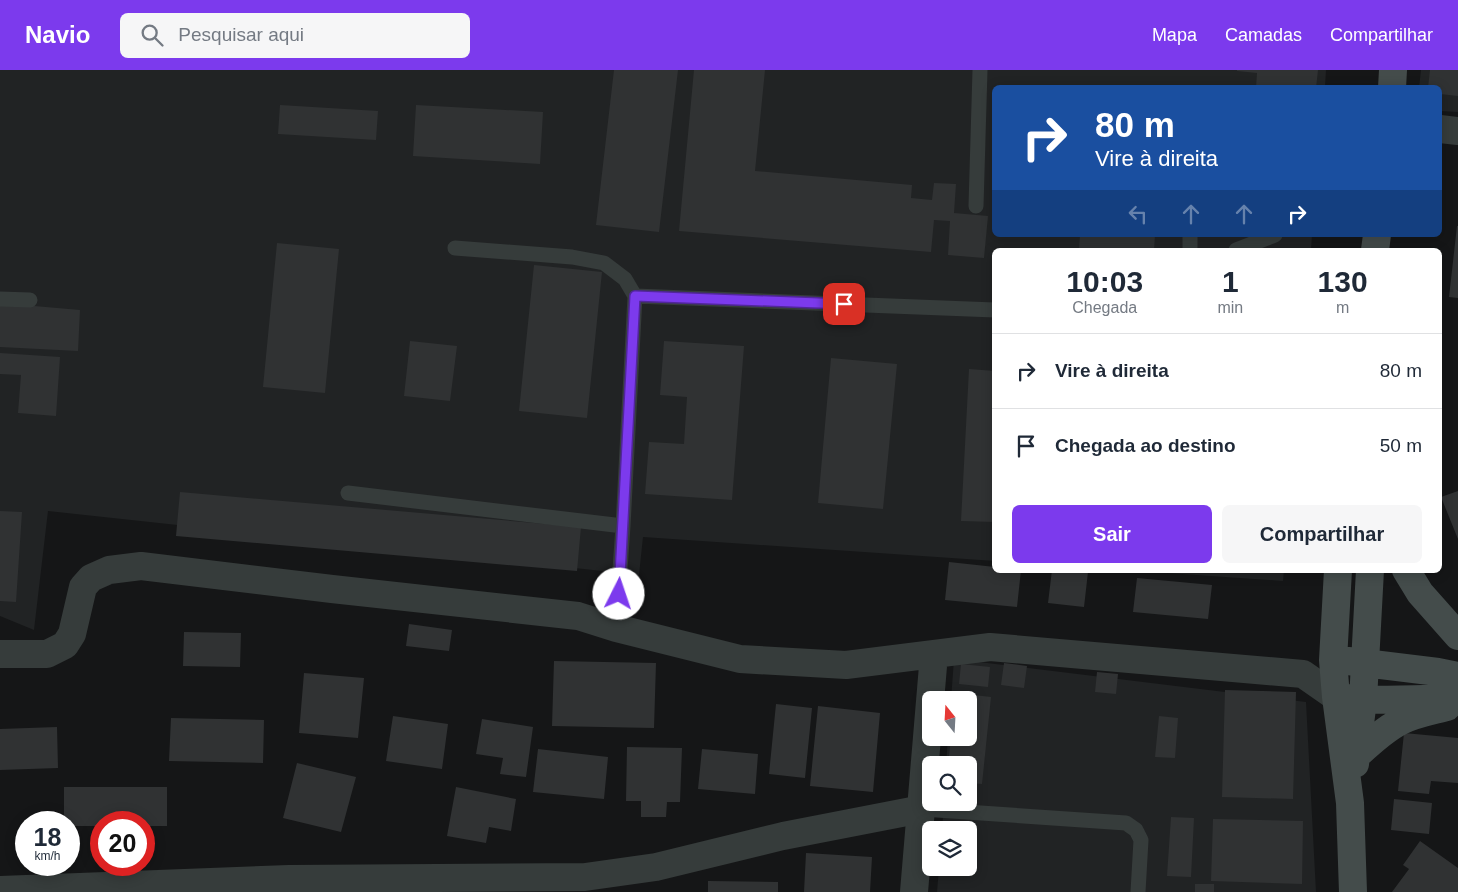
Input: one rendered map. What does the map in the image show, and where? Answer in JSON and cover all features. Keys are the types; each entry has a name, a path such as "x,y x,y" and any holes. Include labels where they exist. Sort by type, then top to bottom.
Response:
{"main road":[{"path":"1392,85 1393,70"},
{"path":"1338,573 1333,660 1350,803 1353,892"},
{"path":"1350,803 1363,700 1370,573"},
{"path":"1408,573 1420,593 1458,636"},
{"path":"1333,660 1458,676"},
{"path":"1336,697 1363,700 1458,699"},
{"path":"1357,755 1401,721 1458,704"}],"street":[{"path":"1442,129 1458,131"},
{"path":"0,654 47,654 65,645 72,634 83,587 92,578 109,570 141,566 578,616 616,628 740,659 846,665 990,647 1303,674 1336,697"},
{"path":"926,756 934,654"},
{"path":"1303,674 1333,660"},
{"path":"0,890 289,879 585,884 782,836 922,809 914,892"}],"lane":[{"path":"976,206 980,70"},
{"path":"1241,248 1270,237"},
{"path":"455,248 572,257 604,263 625,280 635,296 624,526 616,628"},
{"path":"635,296 992,310"},
{"path":"0,299 30,300"},
{"path":"348,493 624,526"},
{"path":"951,811 1126,823 1136,830 1141,840 1138,892"}],"shaded area":[{"path":"0,70 1326,70 1325,85 992,85 992,237 1312,237 1311,248 992,248 992,561 643,537 639,575 48,511 34,630 0,616"},
{"path":"1421,70 1458,70 1458,112 1442,111 1442,85 1419,85"},
{"path":"1167,573 1284,573 1283,581"},
{"path":"954,659 1306,702 1316,892 937,892 938,876 977,876 977,821 943,821 943,811 977,811 977,756 947,756 947,746 978,746 978,691 952,691"}],"building":[{"path":"614,70 678,70 659,232 596,225"},
{"path":"694,70 765,70 755,171 912,185 911,198 932,200 934,183 956,184 954,213 988,216 984,258 948,255 950,221 934,220 931,252 679,231"},
{"path":"1318,70 1316,85 1256,85 1257,73 1237,71"},
{"path":"1430,70 1458,70 1458,96 1442,94 1442,85 1428,85"},
{"path":"280,105 378,111 376,140 278,134"},
{"path":"416,105 543,112 540,164 413,156"},
{"path":"1458,226 1458,298 1449,297"},
{"path":"1080,237 1155,237 1154,248 1079,248"},
{"path":"277,243 339,249 325,393 263,387"},
{"path":"534,265 602,272 587,418 519,411"},
{"path":"0,303 80,310 78,351 0,347"},
{"path":"410,341 457,346 450,401 404,396"},
{"path":"664,341 744,346 732,500 645,494 649,442 684,444 687,397 660,395"},
{"path":"0,353 60,357 56,416 18,413 21,375 0,374"},
{"path":"831,358 897,364 883,509 818,503"},
{"path":"969,369 992,371 992,522 961,521"},
{"path":"1458,491 1458,539 1442,499 1442,497"},
{"path":"180,492 581,527 577,571 176,536"},
{"path":"0,511 22,512 16,602 0,601"},
{"path":"949,562 992,567 992,573 1021,573 1017,607 945,600"},
{"path":"1052,573 1088,573 1084,607 1048,603"},
{"path":"1137,578 1212,585 1208,619 1133,612"},
{"path":"409,624 452,630 449,651 406,646"},
{"path":"184,632 241,633 240,667 183,666"},
{"path":"554,661 656,663 654,728 552,726"},
{"path":"1004,663 1027,666 1024,688 1001,685"},
{"path":"961,664 990,667 988,687 959,684"},
{"path":"1097,672 1118,674 1116,694 1095,692"},
{"path":"304,673 364,678 358,738 299,733"},
{"path":"1225,690 1296,692 1293,799 1222,797"},
{"path":"978,696 991,697 982,784 977,784 977,756 949,756 950,746 978,746"},
{"path":"776,704 812,708 805,778 769,774"},
{"path":"818,706 880,713 873,792 810,786"},
{"path":"393,716 448,724 442,769 386,761"},
{"path":"1159,716 1178,718 1175,758 1155,757"},
{"path":"171,718 264,720 263,763 169,761"},
{"path":"482,719 533,727 526,777 500,774 503,758 476,754"},
{"path":"57,727 58,768 0,770 0,729"},
{"path":"1404,733 1458,738 1458,783 1431,781 1429,794 1398,791"},
{"path":"627,747 682,748 680,802 667,802 666,817 641,817 641,801 626,801"},
{"path":"538,749 608,757 604,799 533,792"},
{"path":"702,749 758,754 755,794 698,789"},
{"path":"297,763 356,777 341,832 283,818"},
{"path":"64,787 167,787 167,826 155,826 155,811 90,811 90,826 80,826 80,811 64,811"},
{"path":"456,787 516,799 511,831 489,827 486,843 447,836"},
{"path":"1394,799 1432,803 1429,834 1391,830"},
{"path":"1171,817 1194,818 1191,877 1167,876"},
{"path":"1213,819 1303,821 1302,884 1211,881"},
{"path":"1420,841 1458,868 1458,892 1392,892 1409,869 1403,865"},
{"path":"806,853 872,857 870,892 804,892"},
{"path":"708,881 778,882 778,892 708,892"},
{"path":"1195,884 1214,884 1214,892 1195,892"}],"route":[{"path":"619,594 635,296 844,304"}]}
